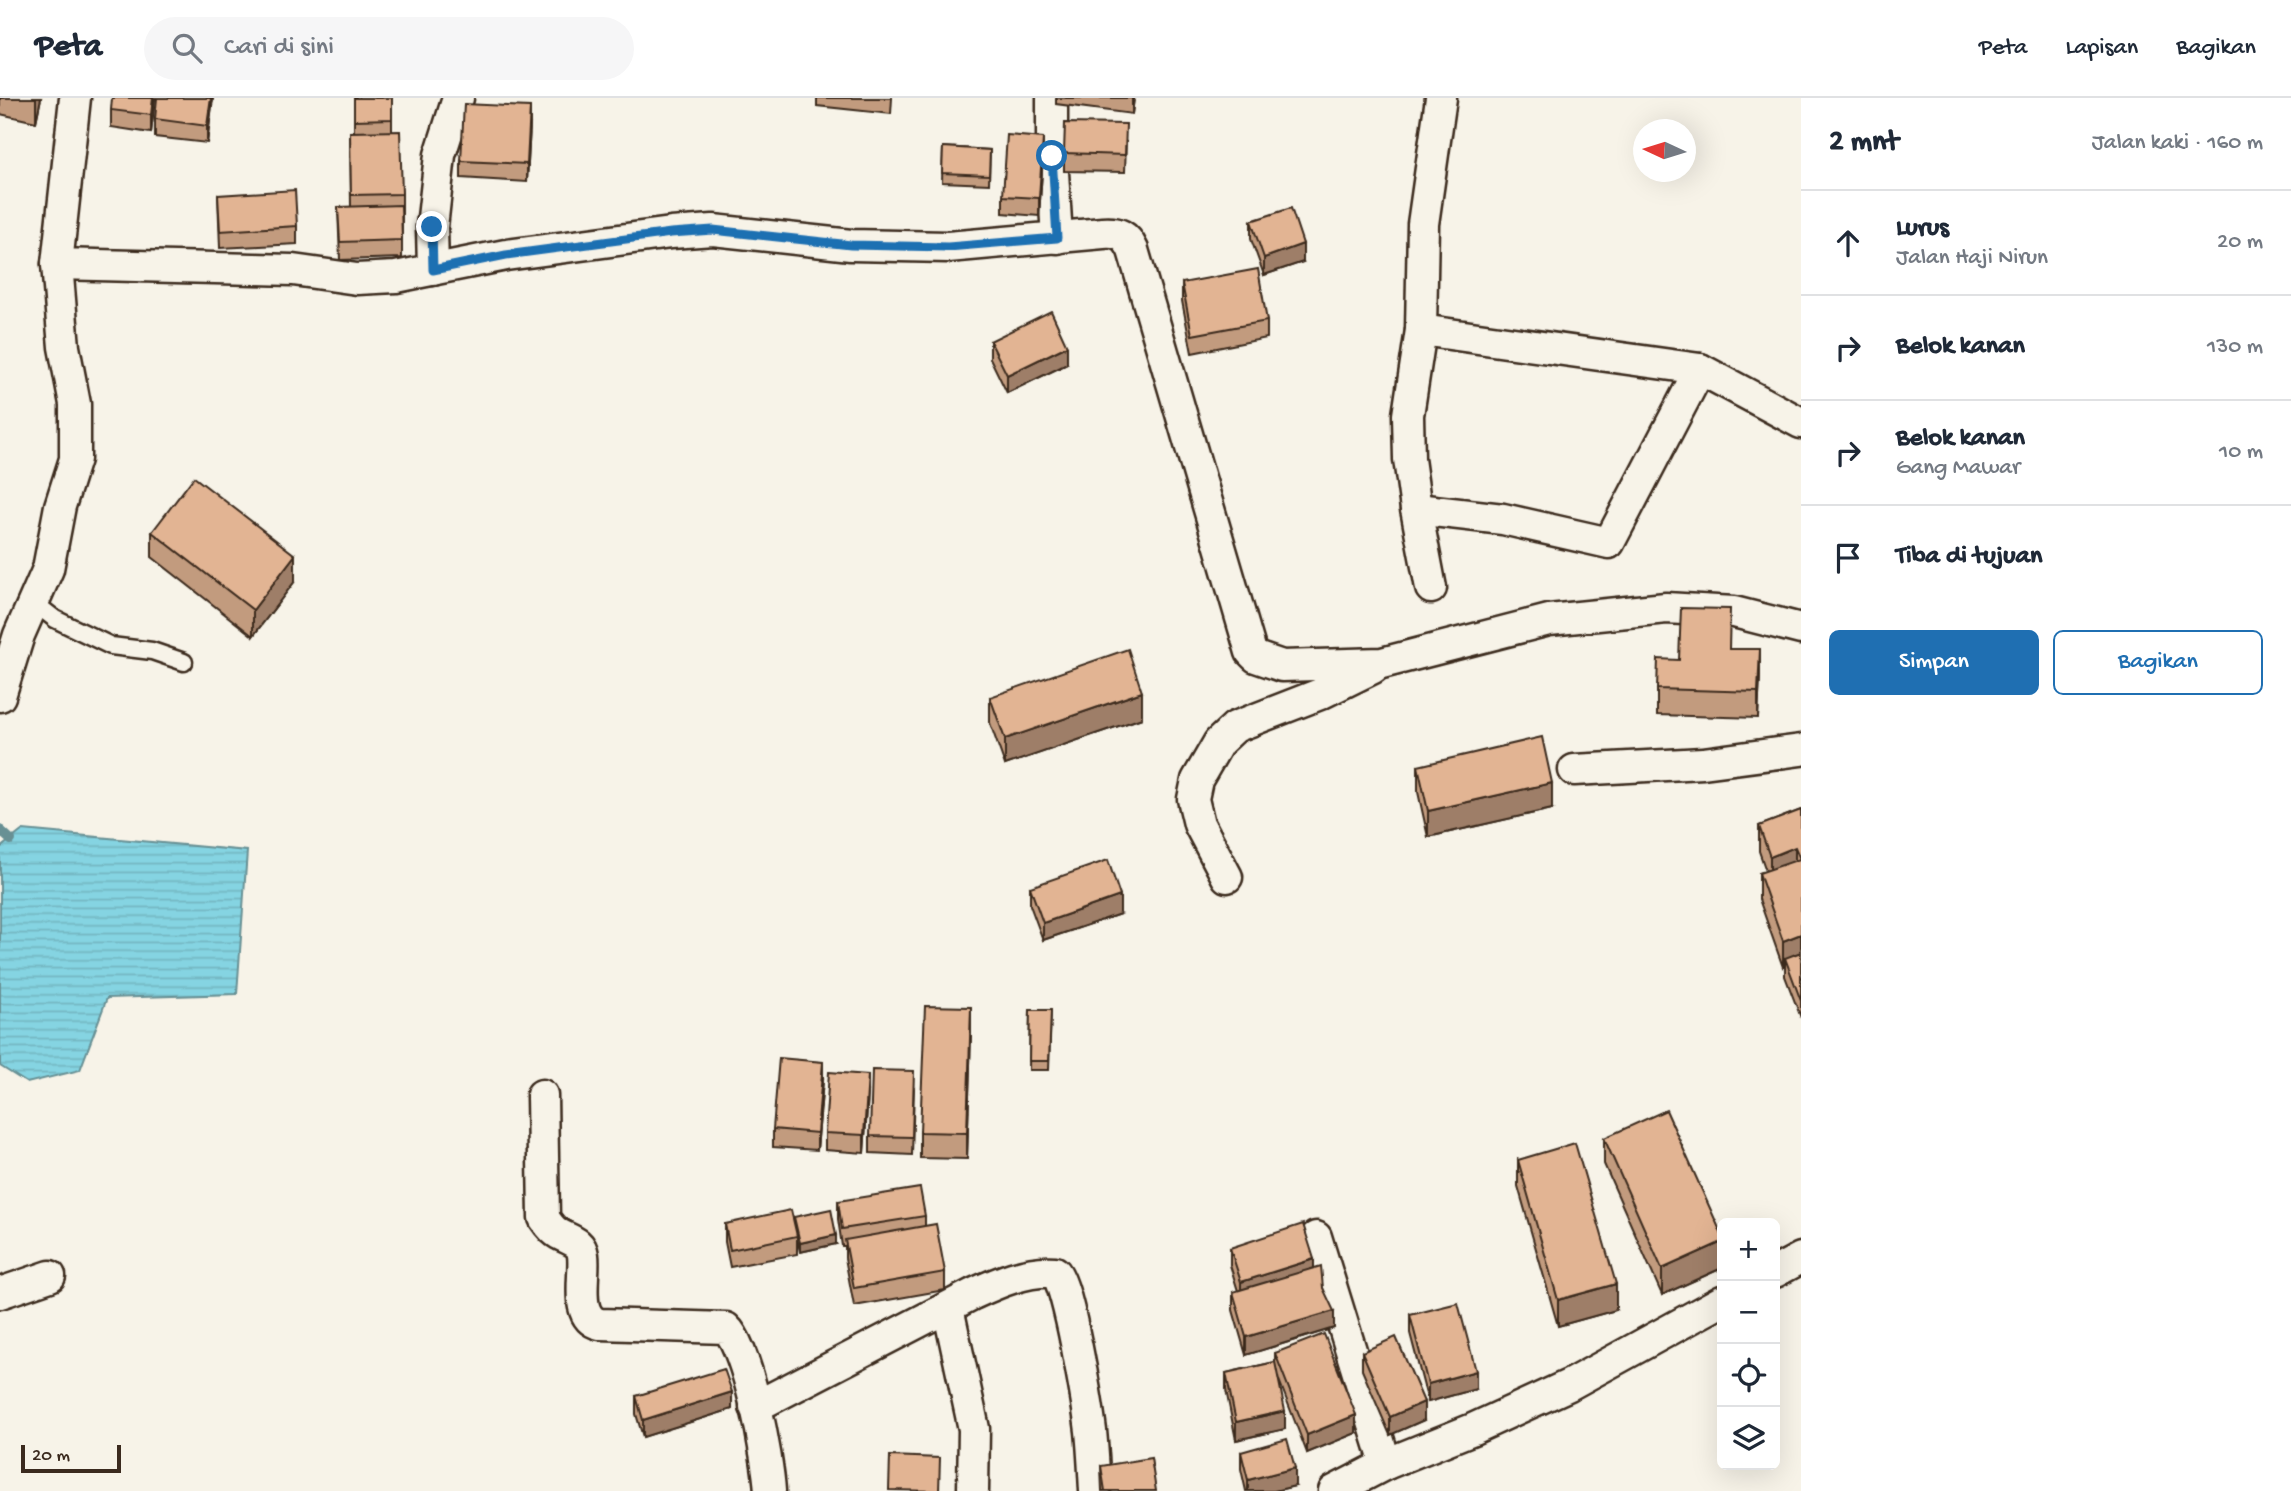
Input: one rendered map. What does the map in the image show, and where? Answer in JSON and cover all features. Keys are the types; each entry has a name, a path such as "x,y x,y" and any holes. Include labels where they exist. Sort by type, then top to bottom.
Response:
{"street":[{"path":"0,696 32,601 48,569 60,506 75,459 75,404 64,346 58,264 75,98"},
{"path":"433,270 432,227 440,155 458,98"},
{"path":"1052,98 1057,238"},
{"path":"1431,588 1409,459 1408,415 1421,330 1423,223 1441,98"},
{"path":"58,264 293,270 357,279 397,276 506,255 713,230 851,245 948,247 1112,232 1128,239 1251,652 1256,657 1282,666 1382,663"},
{"path":"1421,330 1700,369 1801,423"},
{"path":"1416,509 1503,519 1609,543 1700,369"},
{"path":"1227,877 1199,824 1193,799 1197,779 1219,742 1234,727 1320,694 1382,663 1549,620 1666,608 1734,612 1801,629"},
{"path":"1574,770 1703,763 1801,750"},
{"path":"542,1095 544,1218 557,1234 581,1246 583,1306 588,1318 593,1323 600,1324 726,1328 732,1333 755,1406 771,1491"},
{"path":"1316,1237 1386,1464"},
{"path":"1780,1269 1801,1258"},
{"path":"755,1406 972,1294 1004,1280 1055,1272 1060,1277 1067,1300 1091,1431 1095,1491"},
{"path":"0,1293 50,1276"},
{"path":"1343,1489 1386,1464 1474,1429 1569,1385 1717,1304"},
{"path":"948,1308 974,1429 973,1491"}],"lane":[{"path":"32,601 55,619 111,646 152,651 184,662"}],"water":[{"path":"23,830 247,851 237,994 107,998 80,1070 27,1083 0,1066 0,848"}],"building":[{"path":"112,98 153,98 151,115 111,110"},
{"path":"157,98 211,98 207,126 155,119"},
{"path":"354,98 392,98 392,119 354,120"},
{"path":"464,104 530,107 527,164 461,161"},
{"path":"1065,123 1126,124 1125,155 1064,153"},
{"path":"400,131 402,194 351,195 350,132"},
{"path":"1007,135 1043,138 1039,198 1003,196"},
{"path":"943,147 990,150 989,175 942,173"},
{"path":"295,190 297,226 220,231 218,195"},
{"path":"401,205 402,240 340,242 338,207"},
{"path":"1291,208 1303,244 1264,258 1251,221"},
{"path":"1258,269 1267,321 1192,335 1182,283"},
{"path":"1051,311 1067,346 1007,375 990,341"},
{"path":"194,477 295,555 253,610 152,532"},
{"path":"1681,608 1730,609 1729,649 1760,649 1758,692 1657,689 1658,659 1679,660"},
{"path":"1128,649 1142,692 1005,739 990,697"},
{"path":"1542,737 1552,783 1428,811 1418,766"},
{"path":"1801,810 1801,934 1783,941 1759,873 1800,859 1795,847 1770,857 1759,826"},
{"path":"1108,860 1120,896 1043,923 1030,887"},
{"path":"1801,952 1801,1001 1785,958"},
{"path":"925,1006 971,1007 967,1133 920,1132"},
{"path":"1030,1010 1051,1010 1049,1061 1029,1061"},
{"path":"779,1058 823,1062 817,1133 773,1129"},
{"path":"872,1070 914,1071 912,1137 870,1136"},
{"path":"829,1072 868,1075 864,1135 825,1133"},
{"path":"1666,1110 1717,1224 1717,1244 1662,1269 1604,1138"},
{"path":"1575,1143 1616,1284 1558,1300 1518,1160"},
{"path":"920,1188 925,1216 842,1229 838,1201"},
{"path":"831,1209 836,1235 800,1243 794,1217"},
{"path":"791,1210 797,1236 730,1250 725,1224"},
{"path":"936,1224 945,1272 854,1288 845,1240"},
{"path":"1303,1224 1314,1259 1241,1282 1230,1248"},
{"path":"1321,1266 1323,1288 1334,1311 1246,1337 1233,1292"},
{"path":"1458,1303 1476,1371 1428,1384 1410,1315"},
{"path":"1324,1334 1356,1415 1307,1435 1275,1353"},
{"path":"1396,1337 1424,1402 1390,1417 1362,1352"},
{"path":"1275,1362 1285,1411 1236,1422 1226,1373"},
{"path":"724,1369 732,1392 643,1420 636,1396"},
{"path":"1287,1439 1295,1468 1248,1480 1241,1452"},
{"path":"890,1456 940,1458 939,1491 889,1490"},
{"path":"1151,1458 1156,1491 1105,1491 1101,1466"}],"waterway":[{"path":"0,830 11,840"}],"route":[{"path":"432,227 433,270 506,255 713,230 851,245 948,247 1057,238 1052,156"}]}
